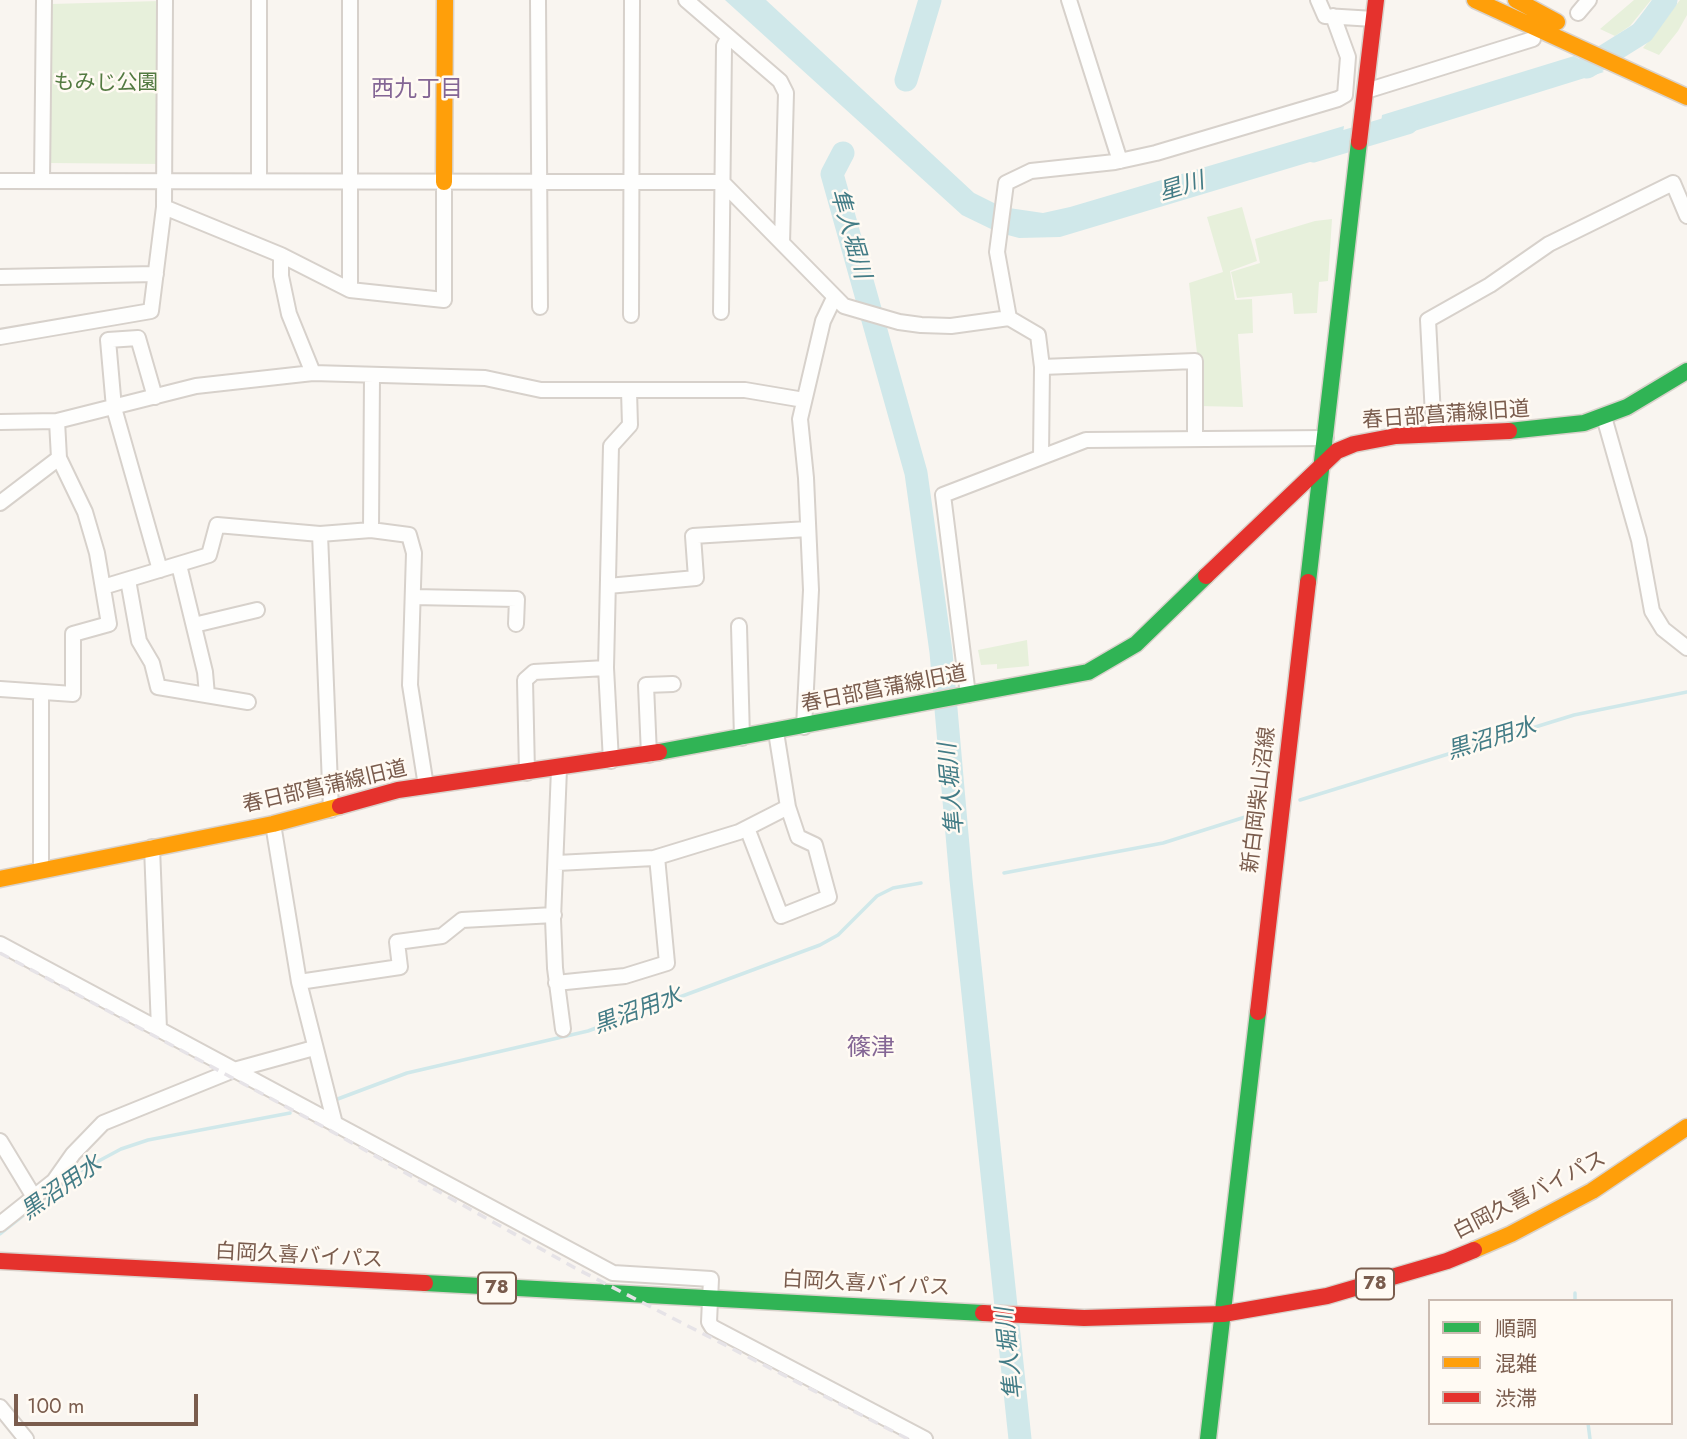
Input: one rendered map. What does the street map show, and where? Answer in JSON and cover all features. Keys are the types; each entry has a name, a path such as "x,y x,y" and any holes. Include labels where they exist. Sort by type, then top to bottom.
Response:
{"street":[{"path":"42,180 44,0"},
{"path":"0,337 151,311 164,207 165,0"},
{"path":"259,0 259,181"},
{"path":"350,290 351,0"},
{"path":"164,207 281,255 350,290 444,300 445,0"},
{"path":"538,0 540,307"},
{"path":"631,315 632,0"},
{"path":"686,0 780,81 786,93 782,243"},
{"path":"1069,0 1121,161"},
{"path":"1318,0 1325,16 1374,19"},
{"path":"1376,0 1365,95 1533,39"},
{"path":"1475,0 1569,36 1644,71 1687,97"},
{"path":"1516,0 1569,36"},
{"path":"1578,13 1589,0"},
{"path":"1009,318 997,252 1003,189 1010,179 1031,171 1121,161 1156,153 1345,95 1348,57 1334,16"},
{"path":"721,312 724,46 729,37"},
{"path":"1644,71 1687,82"},
{"name":"新白岡柴山沼線","path":"1208,1439 1365,95"},
{"path":"0,181 722,182 834,298 855,310 899,323 951,326 1009,318 1038,335 1042,367 1041,457"},
{"path":"1434,435 1428,320 1490,285 1549,244 1673,183 1687,216"},
{"path":"281,255 281,276 289,314 313,373"},
{"path":"0,277 156,274"},
{"path":"804,727 811,590 800,433 804,400 823,321 834,298"},
{"path":"155,397 138,338 108,340 114,408 160,570"},
{"path":"1042,367 1195,360 1195,438"},
{"name":"春日部菖蒲線旧道","path":"0,879 273,824 378,795 649,755 1062,679 1112,660 1136,644 1324,461 1344,448 1373,439 1543,430 1604,417 1649,396 1687,371"},
{"path":"0,422 57,421 196,386 313,373 485,378 541,390 745,390 804,400"},
{"path":"372,375 372,530"},
{"path":"611,761 606,668 611,446 629,425 629,391"},
{"path":"1604,417 1639,540 1651,611 1663,629 1687,649"},
{"path":"0,689 73,694 73,634 109,624 85,512 59,458 57,421"},
{"path":"963,696 943,495 1086,440 1326,438"},
{"path":"0,503 59,458"},
{"path":"103,586 209,555 217,525 320,534 372,530 409,535 414,553 410,685 426,786"},
{"path":"608,586 696,578 694,536 808,529"},
{"path":"320,534 331,810"},
{"path":"179,565 205,672 207,695"},
{"path":"128,580 139,641 152,663 158,687 248,702"},
{"path":"413,597 517,599 516,624"},
{"path":"194,625 257,610"},
{"path":"739,626 742,738"},
{"path":"527,773 525,680 534,672 606,668"},
{"path":"649,755 646,685 673,684"},
{"path":"41,692 41,869"},
{"path":"747,828 781,916 829,897 815,845 798,837 788,807 776,732"},
{"path":"559,769 554,915 556,983 563,1029"},
{"path":"557,863 657,857 747,828 788,807"},
{"path":"273,824 299,982 335,1124"},
{"path":"152,847 159,1029"},
{"path":"556,983 625,976 667,963 657,857"},
{"path":"299,982 400,967 397,942 442,936 463,920 554,915"},
{"path":"0,944 613,1273 711,1279 709,1322 712,1326 925,1439"},
{"path":"0,1224 54,1181 73,1154 103,1123 234,1070 314,1048"},
{"name":"白岡久喜バイパス","path":"0,1261 1027,1315 1121,1318 1223,1314 1326,1296 1458,1257 1511,1234 1592,1191 1687,1127"},
{"path":"0,1141 34,1197"},
{"path":"0,1406 26,1439"}],"green space":[{"path":"1634,0 1651,0 1630,26 1615,36 1600,29"},
{"path":"1680,0 1687,0 1687,15 1678,31 1659,55 1643,48"},
{"name":"もみじ公園","path":"160,1 164,164 49,163 51,4"},
{"path":"1242,207 1257,261 1230,271 1235,300 1252,299 1253,333 1238,334 1243,407 1199,406 1198,362 1189,283 1223,272 1207,217"},
{"path":"1332,219 1328,281 1319,282 1317,313 1294,314 1292,293 1237,298 1231,272 1260,263 1255,239 1315,221"},
{"path":"1027,640 1029,666 997,669 997,664 981,665 978,650"}],"water":[{"path":"725,0 766,0 974,193 996,204 993,230 962,215"},
{"path":"1653,0 1676,0 1664,19 1640,46 1618,37 1632,26"},
{"path":"1574,56 1604,72 1379,142 1382,115"},
{"path":"1344,126 1340,153 1060,237 1019,238 1004,234 1009,208 1043,213 1070,207"}],"waterway":[{"name":"隼人堀川","path":"906,80 930,0"},
{"name":"星川","path":"1587,67 1643,32 1666,0"},
{"name":"星川","path":"1313,151 1407,123"},
{"name":"隼人堀川","path":"843,153 832,174 916,473 941,652 961,880 1020,1439"},
{"name":"黒沼用水","path":"1300,800 1574,715 1687,692"},
{"name":"黒沼用水","path":"1004,873 1163,843 1261,812"},
{"name":"黒沼用水","path":"335,1100 407,1073 588,1031 820,945 838,935 877,896 893,888 921,883"},
{"name":"黒沼用水","path":"0,1234 80,1171 121,1149 148,1140 290,1113"},
{"path":"1575,1293 1575,1299"},
{"path":"1588,1425 1590,1439"}],"railway":[{"path":"0,953 322,1126 575,1268 908,1439"}],"traffic: fast":[{"path":"1308,582 1359,142"},
{"path":"1509,431 1584,423 1627,407 1687,371"},
{"path":"659,752 1088,672 1136,644 1206,576"},
{"path":"1208,1439 1258,1012"},
{"path":"425,1283 983,1313"}],"traffic: slow":[{"path":"444,182 445,0"},
{"path":"1475,0 1687,97"},
{"path":"1516,0 1557,22"},
{"path":"0,879 273,824 340,806"},
{"path":"1474,1250 1511,1234 1592,1191 1687,1127"}],"traffic: jam":[{"path":"1359,142 1376,0"},
{"path":"1206,576 1337,451 1354,444 1396,436 1509,431"},
{"path":"1258,1012 1308,582"},
{"path":"340,806 398,790 659,752"},
{"path":"983,1313 1084,1318 1223,1314 1327,1296 1447,1261 1474,1250"},
{"path":"0,1261 425,1283"}],"district":[{"name":"西九丁目","path":"417,90"},
{"name":"篠津","path":"871,1049"}]}
